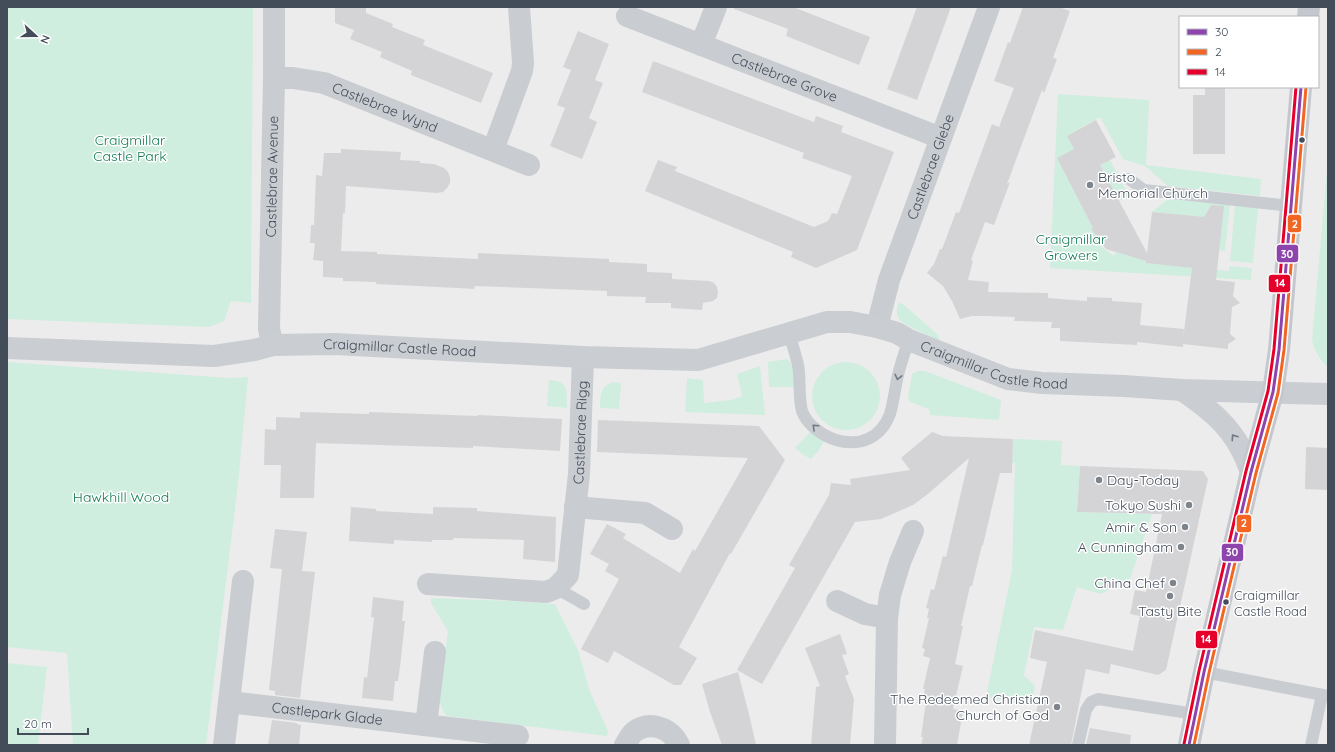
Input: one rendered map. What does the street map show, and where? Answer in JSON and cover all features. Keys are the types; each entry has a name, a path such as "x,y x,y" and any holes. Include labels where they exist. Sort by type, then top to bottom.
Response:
{"main road":[{"path":"1189,745 1204,672 1250,472 1273,392 1279,350 1301,88"}],"street":[{"name":"Castlebrae Avenue","path":"273,345 269,329 274,7"},
{"path":"493,150 522,71 523,63 520,7"},
{"path":"701,45 716,7"},
{"name":"Castlebrae Glebe","path":"877,327 889,280 989,7"},
{"name":"Castlebrae Grove","path":"627,16 941,138"},
{"name":"Castlebrae Wynd","path":"274,78 293,78 324,83 529,165"},
{"name":"Craigmillar Castle Road","path":"7,348 214,356 254,350 273,345 335,344 583,357 698,360 827,322 850,322 877,327 897,333 909,340 1008,379 1042,383 1182,390 1328,394"},
{"name":"Castlebrae Rigg","path":"556,588 568,575 579,474 583,357"},
{"path":"1182,390 1218,417 1232,433 1242,450 1250,472"},
{"path":"575,507 645,513 672,529"},
{"path":"885,745 887,618 890,595 900,562 913,532"},
{"path":"224,745 243,581"},
{"path":"428,584 546,592 556,588"},
{"path":"837,601 865,614 887,618"},
{"path":"426,725 435,652"},
{"name":"Castlepark Glade","path":"229,702 518,736"},
{"path":"625,745 634,732 651,726 666,730 673,735 679,745"}],"lane":[{"path":"1129,179 1144,190 1291,206"},
{"name":"Craigmillar Castle Road","path":"789,333 798,366 802,411 814,428 823,435 834,440 847,443 858,443 867,440 884,425 890,413 898,374 909,340"},
{"path":"556,588 584,604"},
{"path":"1204,672 1325,696 1312,745"},
{"path":"1078,745 1086,710 1091,702 1098,699 1195,714"}],"green space":[{"name":"Craigmillar Castle Park","path":"7,7 253,7 251,303 231,301 224,321 209,327 7,319"},
{"name":"Craigmillar Growers","path":"1058,94 1149,100 1146,165 1261,179 1260,196 1168,186 1145,166 1123,159 1100,117 1067,136 1074,149 1057,158 1093,228 1091,229 1101,243 1099,245 1114,256 1116,252 1133,257 1146,254 1146,263 1229,271 1229,266 1252,268 1251,280 1050,268"},
{"path":"1328,159 1328,367 1318,355 1312,340"},
{"path":"1110,160 1129,196 1119,201 1100,165"},
{"path":"1168,199 1230,205 1225,251 1219,250 1210,207 1207,211 1206,218 1152,212"},
{"path":"1235,206 1258,208 1253,263 1230,261"},
{"path":"899,302 938,335 940,341 903,323 898,317 897,313"},
{"path":"787,359 792,365 795,376 794,387 769,387 768,362"},
{"name":"Hawkhill Wood","path":"7,362 229,378 248,377 238,484 206,745 73,745 67,653 7,647"},
{"path":"839,362 853,362 865,367 875,377 880,389 880,403 875,415 865,425 853,430 839,430 827,425 817,415 812,403 812,389 817,377 827,367"},
{"path":"760,366 765,415 685,412 687,378 703,380 704,403 731,400 742,396 737,374"},
{"path":"918,371 925,371 1001,400 999,420 930,415 929,409 910,402 908,398 912,374"},
{"path":"549,380 560,382 566,388 567,408 547,406"},
{"path":"613,382 621,383 619,409 600,408 603,389 605,386"},
{"path":"811,431 824,441 819,450 811,459 795,448"},
{"path":"1013,439 1062,441 1061,465 1080,466 1077,512 1152,514 1130,579 1101,594 1077,587 1063,630 1034,627 1024,675 1035,686 1031,705 986,697 1012,570 1015,463 1012,463"},
{"path":"431,598 555,604 578,650 590,692 608,731 607,736 447,716 443,711 439,700 448,631 431,603"},
{"path":"7,663 47,667 38,745 7,745"}],"building":[{"path":"335,7 366,7 366,13 393,24 392,27 425,40 423,45 493,73 481,103 411,75 412,71 380,57 382,52 350,39 354,30 335,23"},
{"path":"734,7 793,7 870,37 859,65 786,36 788,29 734,9"},
{"path":"917,7 951,7 917,100 887,89"},
{"path":"1023,7 1059,7 1070,11 1053,58 1057,59 1044,93 1042,90 1007,184 1010,182 994,225 985,222 971,260 973,261 968,280 989,282 988,292 1048,293 1048,298 1087,301 1087,297 1112,298 1112,301 1142,303 1140,325 1184,329 1183,339 1192,268 1146,263 1146,261 1106,249 1091,229 1093,228 1057,158 1074,149 1067,136 1096,120 1116,157 1100,165 1147,253 1152,212 1204,217 1211,205 1224,206 1216,280 1235,282 1233,296 1240,303 1232,307 1230,334 1236,339 1228,344 1228,349 1183,344 1183,347 1137,342 1137,345 1060,341 1060,328 1051,328 1052,322 1014,321 1015,317 987,316 972,316 960,319 943,286 927,273 934,264 940,249 942,249 956,212 959,213 992,124 999,127 1014,88 994,81"},
{"path":"578,31 609,44 595,80 603,83 589,118 597,122 582,159 550,146 565,108 557,105 571,70 563,67"},
{"path":"653,61 814,122 816,116 843,126 841,132 894,152 857,250 816,268 791,257 793,252 645,191 658,160 677,167 675,171 814,227 828,221 832,213 837,214 852,176 802,158 804,153 642,92"},
{"path":"1205,88 1225,88 1225,154 1193,154 1193,95 1205,95"},
{"path":"341,149 401,152 400,160 420,161 420,163 434,164 444,168 448,172 450,183 443,192 437,193 346,186 341,251 478,259 478,253 609,259 609,262 647,264 647,272 672,273 672,279 709,281 714,283 717,287 717,298 713,301 703,303 702,310 671,308 671,303 645,303 646,297 607,296 607,291 475,286 474,289 376,284 376,282 343,281 343,278 323,277 323,261 313,260 315,243 310,243 311,225 314,225 316,175 322,176 324,153 341,153"},
{"path":"300,412 369,414 369,412 562,419 560,451 473,446 473,448 316,443 314,498 280,498 281,465 264,465 265,429 276,430 276,417 300,418"},
{"path":"598,420 759,426 785,460 731,554 730,553 679,647 697,658 681,685 674,685 614,651 608,663 581,649 619,579 605,571 609,564 590,554 607,524 626,534 623,538 680,573 693,549 695,551 748,458 597,452"},
{"path":"932,432 943,436 1013,439 1012,473 1000,473 983,545 972,586 970,586 961,626 963,626 955,664 963,666 953,709 963,711 957,745 921,745 926,701 923,700 925,689 923,689 930,658 923,656 925,649 922,648 929,618 927,618 929,609 926,608 931,589 934,590 943,556 946,557 969,458 928,494 913,505 881,519 855,522 762,684 737,670 795,568 789,565 829,495 831,483 851,485 850,479 910,470 901,458"},
{"path":"1306,447 1328,448 1328,490 1305,489"},
{"path":"1080,466 1203,471 1208,479 1166,670 1158,675 1111,664 1109,674 1086,669 1071,745 1029,745 1047,662 1030,658 1035,630 1133,651 1140,616 1130,614 1135,590 1146,592 1162,514 1077,512"},
{"path":"351,507 376,509 376,511 433,514 433,507 477,508 477,511 556,517 555,562 523,559 524,540 454,538 453,540 432,540 432,542 394,540 394,544 349,541"},
{"path":"275,529 307,532 302,571 315,572 300,698 275,695 275,691 269,690 282,569 270,568"},
{"path":"373,597 404,601 402,621 405,621 400,667 398,681 395,681 393,701 362,698 364,677 367,678 374,618 371,617"},
{"path":"840,634 847,654 842,655 849,674 845,676 854,699 850,745 811,745 816,687 820,686 805,648"},
{"path":"738,672 756,745 722,745 702,684"},
{"path":"272,720 297,723 301,725 299,745 268,745"},
{"path":"1090,728 1131,735 1130,745 1086,745"}],"transit line":[{"name":"14","path":"1184,744 1199,671 1246,471 1268,391 1274,349 1296,88"},
{"name":"30","path":"1189,745 1204,672 1251,472 1273,392 1279,350 1301,88"},
{"name":"2","path":"1194,745 1209,673 1256,473 1278,393 1284,350 1306,88"}],"place":[{"name":"Bristo Memorial Church","path":"1090,185"},
{"name":"Day-Today","path":"1099,480"},
{"name":"Tokyo Sushi","path":"1189,505"},
{"name":"Amir & Son","path":"1185,527"},
{"name":"A Cunningham","path":"1181,547"},
{"name":"China Chef","path":"1173,583"},
{"name":"Tasty Bite","path":"1170,596"},
{"name":"Craigmillar Castle Road","path":"1226,602"},
{"name":"The Redeemed Christian Church of God","path":"1057,707"}]}
